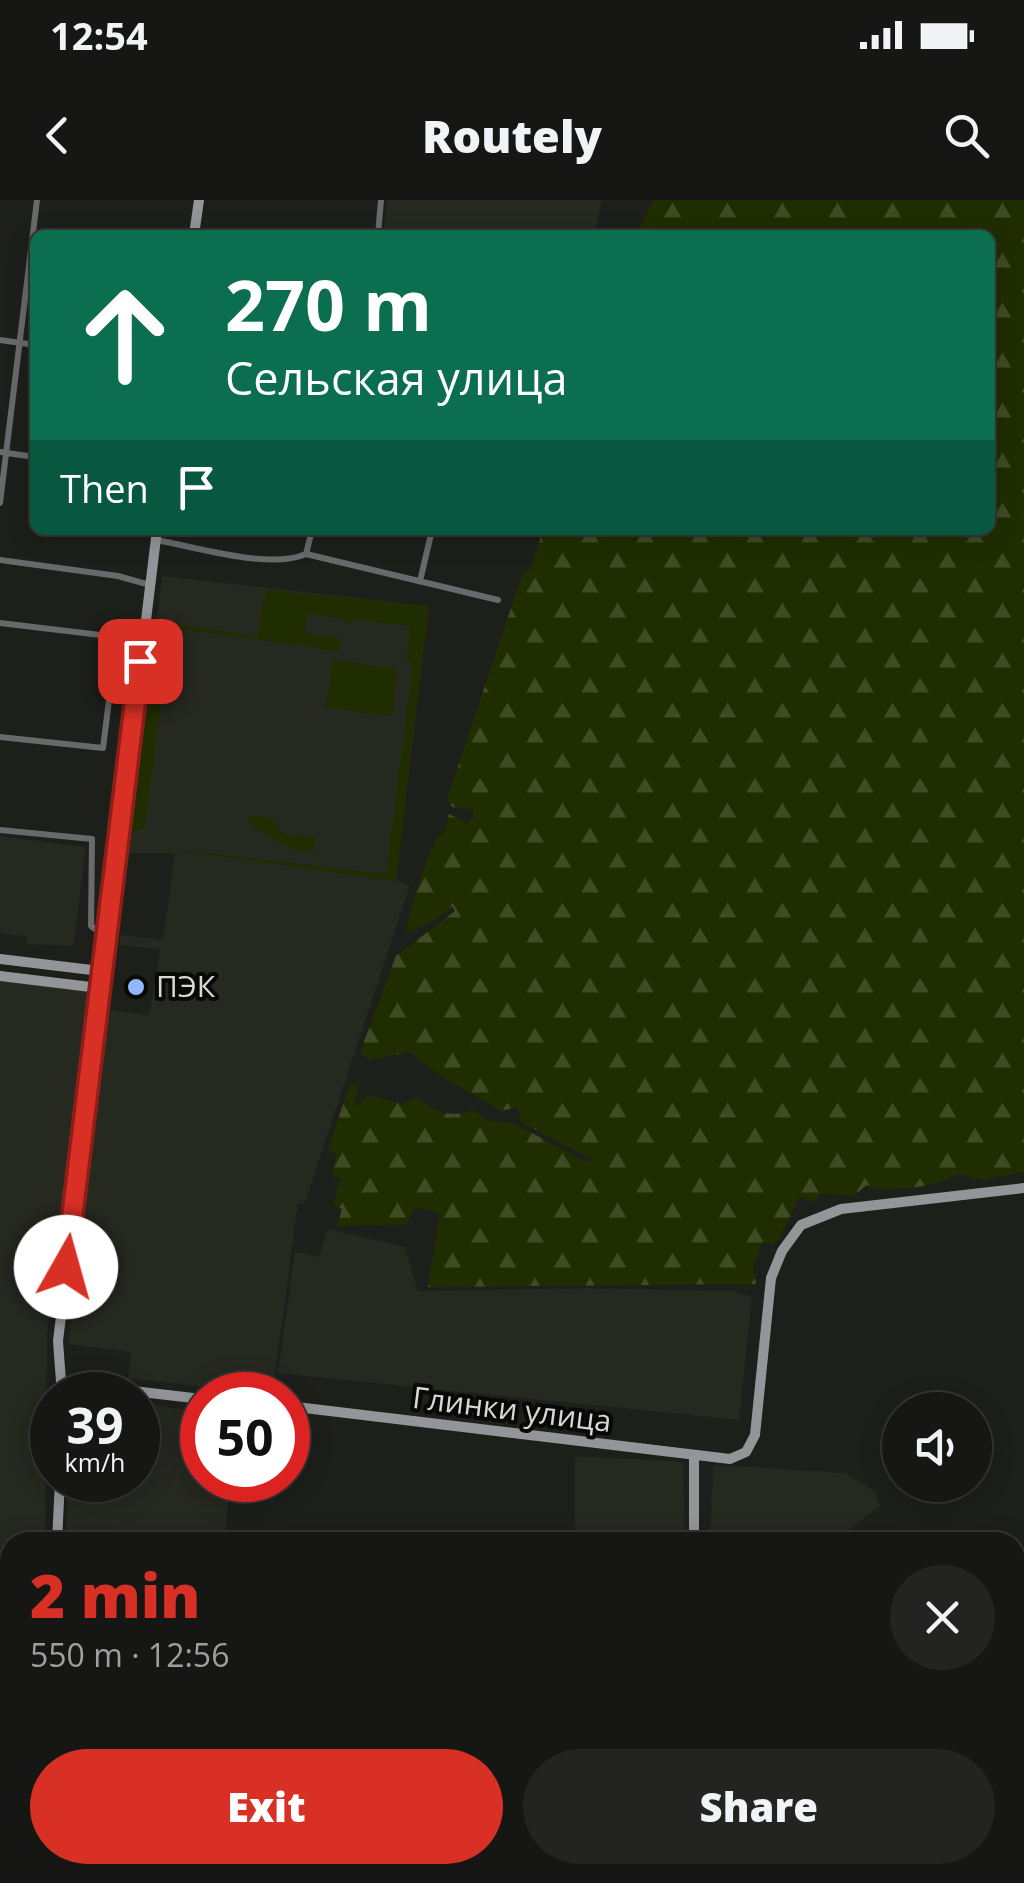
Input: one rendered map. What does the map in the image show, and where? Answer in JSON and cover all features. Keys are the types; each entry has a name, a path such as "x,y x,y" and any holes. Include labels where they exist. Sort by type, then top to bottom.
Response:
{"main road":[{"path":"195,230 199,200"},
{"path":"61,1372 58,1341 98,988 157,535"},
{"path":"0,959 100,971"},
{"path":"0,976 98,988"},
{"name":"Глинки улица","path":"310,1409 730,1459 746,1452 755,1435 771,1278 782,1251 801,1225 840,1210 1024,1188"},
{"path":"694,1457 694,1532"},
{"path":"57,1532 59,1502"}],"street":[{"path":"33,230 37,200"},
{"path":"378,230 381,200"},
{"path":"0,503 3,453 30,259"},
{"path":"0,340 30,344"},
{"path":"3,453 30,456"},
{"path":"157,535 280,560 306,554 498,600"},
{"path":"306,554 311,535"},
{"path":"420,581 431,535"},
{"path":"0,560 118,576 150,585"},
{"path":"0,623 118,637 102,748 0,736"},
{"path":"0,830 92,840 91,926 106,936"}],"shaded area":[{"path":"387,200 602,200 595,230 384,230"},
{"path":"162,576 429,606 396,880 410,886 305,1203 298,1203 275,1372 180,1372 180,1384 160,1382 160,1372 129,1372 131,1352 68,1344 110,1010 149,1015 157,975 160,949 120,945 120,935 163,940 175,853 129,853"},
{"path":"0,836 86,847 73,946 27,944 27,937 0,933"},
{"path":"0,979 88,990 47,1335 47,1372 30,1372 30,1502 45,1502 45,1532 0,1532"},
{"path":"328,1229 405,1247 418,1291 586,1288 730,1291 752,1297 739,1420 310,1376 310,1372 278,1372 295,1252 319,1257"},
{"path":"160,1406 180,1409 180,1502 228,1502 225,1532 66,1532 67,1502 160,1502"},
{"path":"575,1456 683,1462 685,1532 575,1532"},
{"path":"713,1465 845,1473 875,1491 880,1506 846,1532 710,1532"}],"green space":[{"path":"653,200 1024,200 1024,1172 982,1180 958,1174 912,1188 867,1185 853,1196 821,1193 814,1203 800,1197 778,1240 773,1245 762,1242 753,1268 756,1284 428,1287 440,1213 416,1207 407,1224 337,1226 342,1209 333,1205 340,1179 332,1177 337,1154 328,1149 350,1084 358,1086 354,1107 368,1095 402,1104 419,1097 443,1112 458,1114 472,1110 490,1121 513,1123 585,1161 593,1160 521,1122 518,1107 501,1111 443,1077 411,1052 368,1060 360,1052 396,956 455,911 452,906 435,920 405,934 426,861 445,830 449,814 467,823 473,818 473,809 452,807 447,799 523,572 530,570 541,535 995,535 995,230 639,230"},
{"path":"266,590 429,606 396,881 147,846 386,874 413,664 407,659 410,626 353,619 352,625 346,624 346,619 308,614 305,633 341,639 340,651 173,628 173,624 257,637"},
{"path":"155,634 164,634 169,642 145,827 135,832 127,825 145,674"},
{"path":"332,660 397,669 392,716 326,708"},
{"path":"247,815 273,818 283,834 316,838 314,850 294,851 249,823"}],"place":[{"name":"ПЭК","path":"136,987"}],"route":[{"path":"66,1267 140,661"}]}
